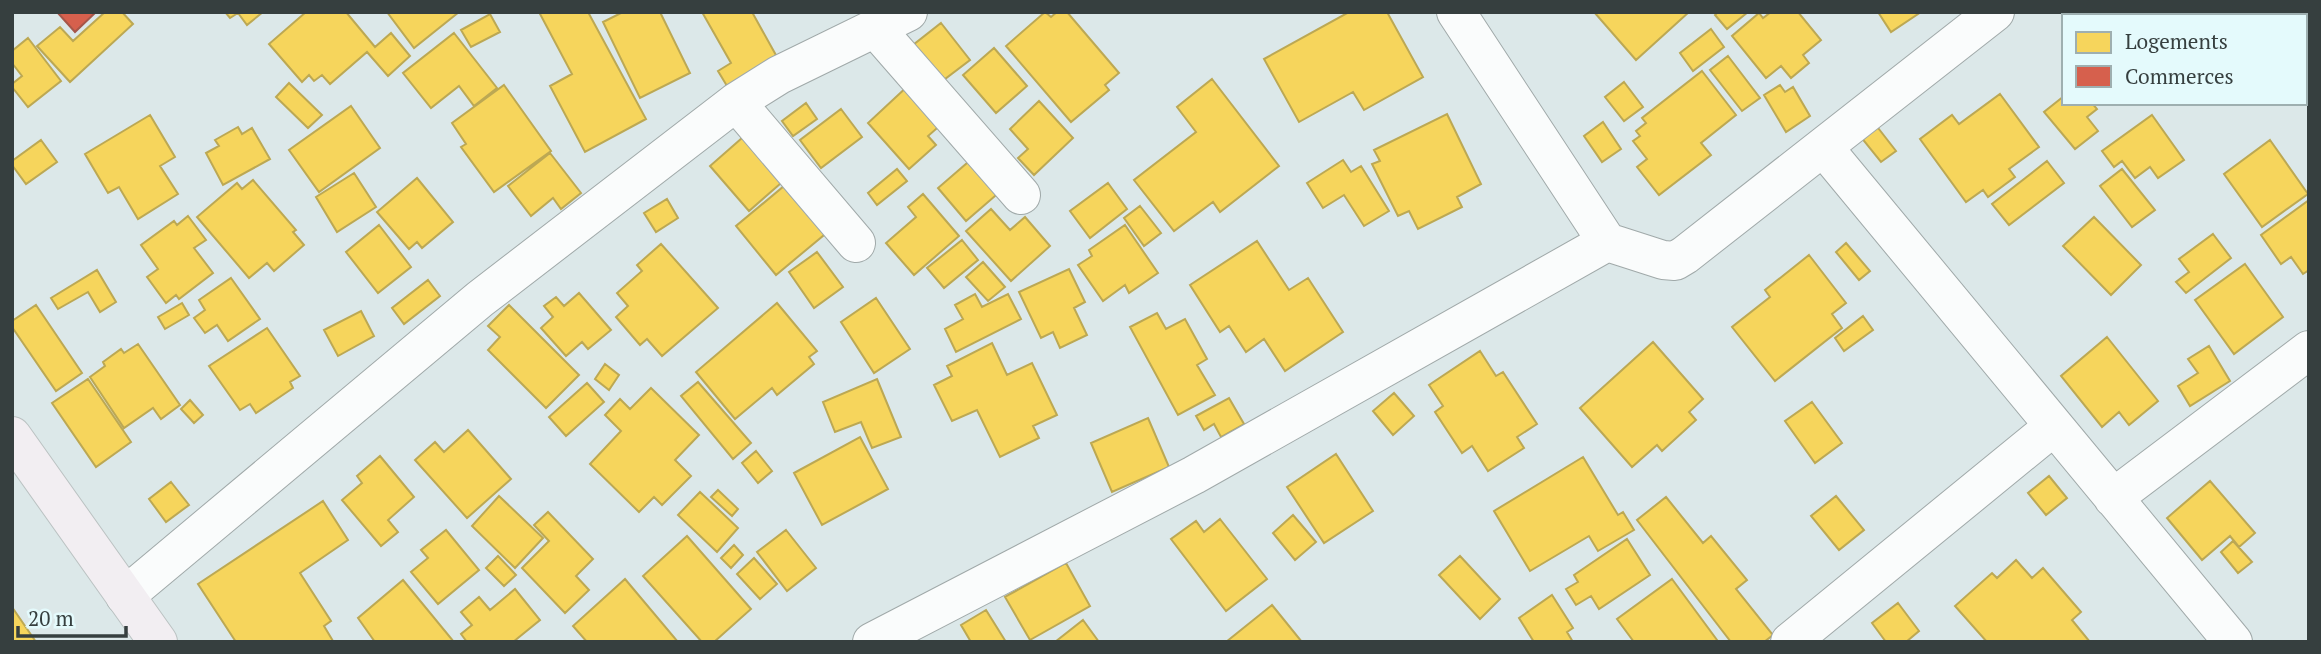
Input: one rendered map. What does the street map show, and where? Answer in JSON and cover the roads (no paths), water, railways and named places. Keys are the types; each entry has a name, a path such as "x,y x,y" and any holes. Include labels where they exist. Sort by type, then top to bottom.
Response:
{"main road":[{"path":"12,436 158,642"}],"street":[{"path":"1456,12 1607,242 1663,260 1675,261 1824,148 1995,12"},
{"path":"125,596 480,299 736,102 779,75 892,21 1021,195"},
{"path":"736,102 856,243"},
{"path":"1824,148 2233,642"},
{"path":"898,637 1194,475 1607,242"},
{"path":"2112,498 2309,351"},
{"path":"1790,642 2053,427"}]}
